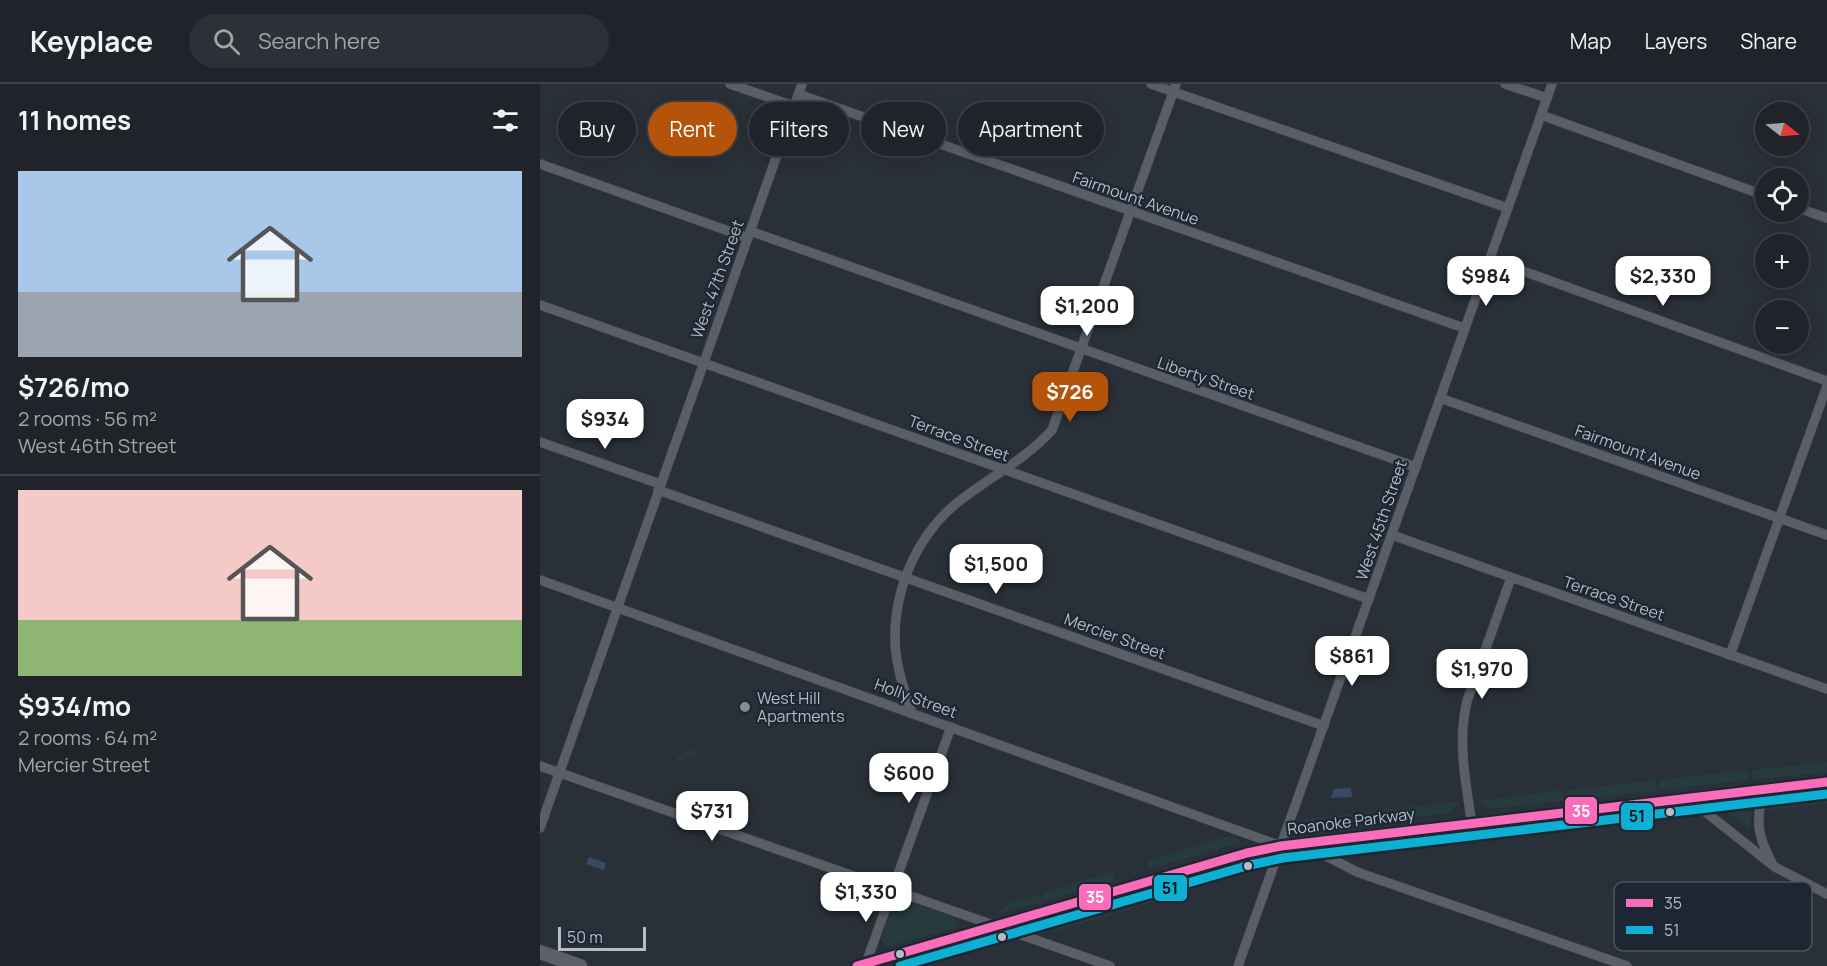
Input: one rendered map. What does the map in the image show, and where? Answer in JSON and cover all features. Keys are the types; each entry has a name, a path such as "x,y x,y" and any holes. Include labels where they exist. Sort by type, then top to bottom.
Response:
{"main road":[{"path":"540,952 580,966"}],"street":[{"path":"730,84 782,102"},
{"path":"1151,84 1174,88 1508,208"},
{"path":"1505,84 1547,98"},
{"name":"West 45th Street","path":"1238,966 1552,84"},
{"path":"912,712 900,675 895,643 896,611 905,577 919,547 940,518 960,500 1040,443 1052,430 1083,350 1174,88"},
{"name":"Fairmount Avenue","path":"800,89 1131,212 1464,328"},
{"path":"1541,115 1755,192"},
{"name":"West 47th Street","path":"540,828 776,156"},
{"name":"Liberty Street","path":"540,164 749,234 1416,467"},
{"path":"1809,212 1827,218"},
{"path":"1490,259 1827,381"},
{"name":"Terrace Street","path":"540,305 1369,599"},
{"path":"1730,655 1827,386"},
{"name":"Fairmount Avenue","path":"1440,398 1827,535"},
{"name":"Mercier Street","path":"540,442 905,577 1324,726"},
{"name":"Terrace Street","path":"1392,535 1827,689"},
{"path":"1472,825 1461,748 1462,721 1467,701 1512,578"},
{"name":"Holly Street","path":"540,580 1281,846"},
{"path":"863,965 893,890 951,727"},
{"path":"540,766 1110,966"},
{"name":"Roanoke Parkway","path":"863,965 1247,853 1281,846 1827,782"},
{"path":"1762,790 1758,828 1760,840 1775,867"},
{"path":"1689,799 1775,867 1804,882"},
{"path":"1309,842 1328,857 1358,872 1627,966"},
{"path":"1812,886 1827,894"}],"green space":[{"path":"695,748 698,749 695,758 688,755 684,762 677,760 678,756"},
{"path":"1827,762 1827,772 1752,780 1751,770"},
{"path":"1747,770 1749,780 1660,790 1659,780"},
{"path":"1656,780 1657,791 1567,800 1566,790"},
{"path":"1562,790 1564,801 1488,809 1477,801"},
{"path":"1827,794 1827,803 1801,806 1800,797"},
{"path":"1798,797 1799,807 1763,810 1767,801"},
{"path":"1461,801 1450,813 1403,818 1402,808"},
{"path":"1752,803 1750,829 1724,810 1726,806"},
{"path":"1399,808 1400,818 1303,828 1305,819"},
{"path":"1635,813 1638,818 1338,850 1341,845"},
{"path":"1229,836 1240,840 1239,843 1146,870 1150,860"},
{"path":"1254,865 1260,870 1186,892 1183,883 1238,866 1240,872 1249,870 1249,866"},
{"path":"1114,871 1116,880 1044,901 1042,893"},
{"path":"1180,884 1183,893 1118,913 1115,903"},
{"path":"1039,894 1042,902 997,913 1010,903"},
{"path":"899,899 953,917 957,925 955,928 886,947 882,941 884,931 890,913"},
{"path":"1111,904 1114,914 1052,932 1042,928 1044,924"}],"water":[{"path":"1351,788 1352,797 1331,798 1334,789"},
{"path":"589,857 606,863 604,870 586,864"}],"transit line":[{"name":"35","path":"857,966 1247,853 1281,846 1827,782"},
{"name":"51","path":"900,966 1250,865 1283,858 1827,794"}],"place":[{"name":"West Hill Apartments","path":"745,707"}]}
